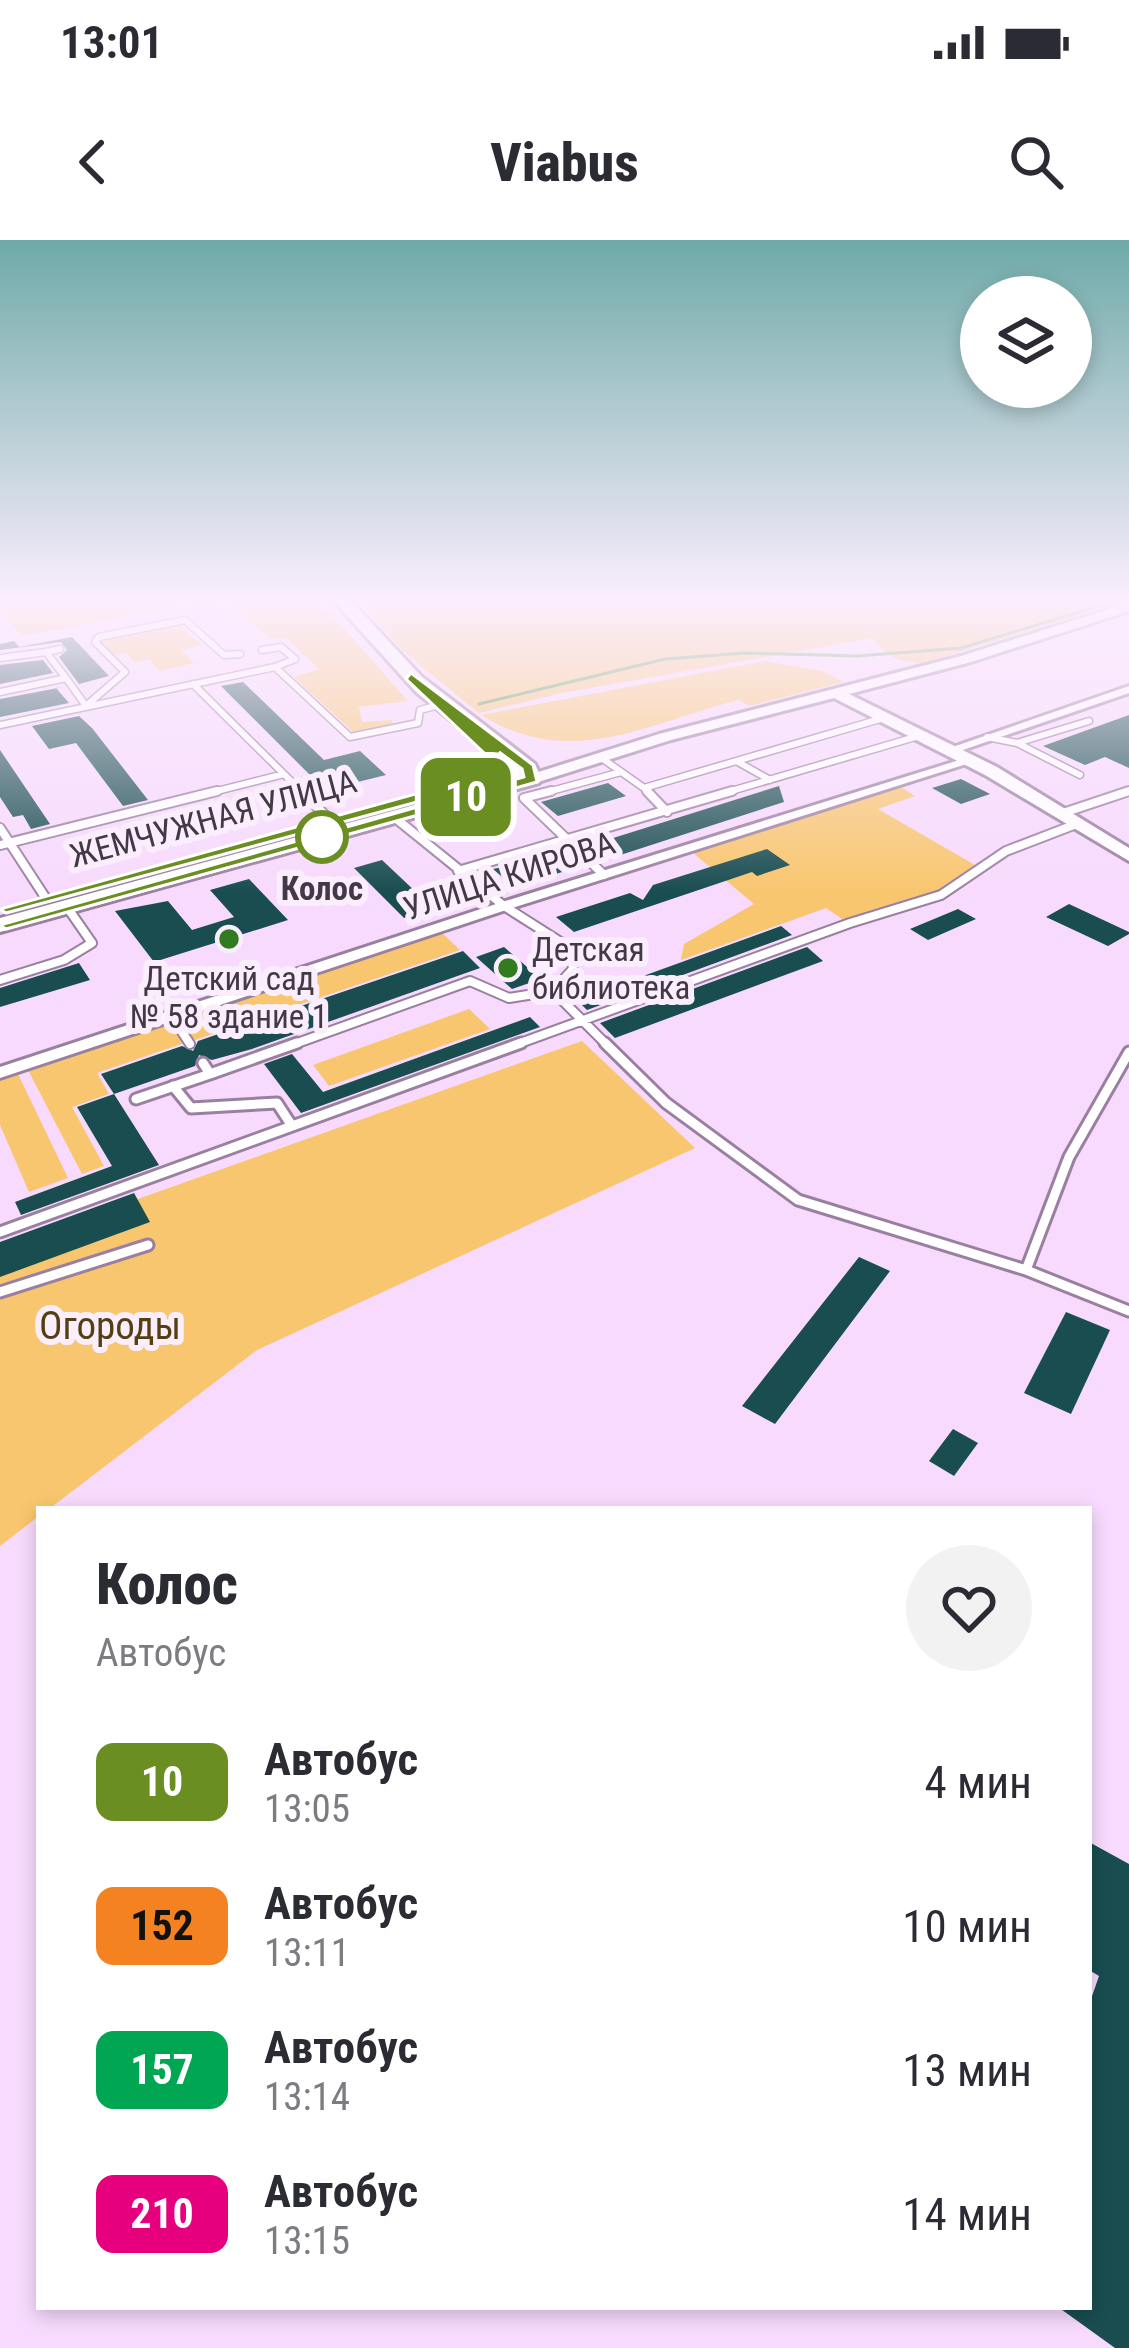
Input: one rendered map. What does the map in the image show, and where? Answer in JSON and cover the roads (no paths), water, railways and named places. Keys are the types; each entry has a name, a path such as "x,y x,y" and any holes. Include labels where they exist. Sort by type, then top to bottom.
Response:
{"main road":[{"path":"430,696 524,773"},
{"path":"434,696 524,773"},
{"name":"ЖЕМЧУЖНАЯ УЛИЦА","path":"0,909 56,902 394,817 524,773"},
{"name":"ЖЕМЧУЖНАЯ УЛИЦА","path":"0,925 56,902 330,820 476,788"}],"street":[{"name":"ЖЕМЧУЖНАЯ УЛИЦА","path":"524,773 603,759 665,737 828,696"},
{"path":"843,696 970,760 1129,856"},
{"path":"950,750 1105,696"},
{"path":"524,773 665,737"},
{"name":"УЛИЦА КИРОВА","path":"0,1073 503,906 970,760"}],"lane":[{"path":"79,696 86,706"},
{"path":"86,706 97,696"},
{"path":"0,725 133,696"},
{"path":"206,696 330,820"},
{"path":"306,696 350,737 418,723 420,710 439,705"},
{"path":"644,788 887,717"},
{"path":"1017,743 1089,721"},
{"path":"1028,723 1053,733"},
{"path":"458,871 922,735"},
{"path":"987,737 1017,743 1080,775"},
{"path":"603,759 644,788 667,812"},
{"path":"738,762 770,780"},
{"path":"604,875 524,798 620,772"},
{"path":"0,845 284,774"},
{"path":"0,1232 850,923 941,895 1006,851 1129,791"},
{"path":"136,1099 470,981 509,998 553,991 573,969 570,948 503,906 394,817"},
{"path":"0,828 92,943 64,961 0,980"},
{"path":"553,991 666,1103 798,1201 1026,1270 1129,1311"},
{"path":"173,1018 190,1044"},
{"path":"1026,1270 1053,1190 1085,1120 1129,1052"},
{"path":"203,1064 210,1074"},
{"path":"173,1086 191,1108 278,1103 292,1126"},
{"path":"0,1292 148,1245"}],"waterway":[{"path":"479,704 511,696"}],"place":[{"name":"Колос","path":"322,837"},
{"name":"Детский сад № 58 здание 1","path":"229,939"},
{"name":"Детская библиотека","path":"508,968"}],"park label":[{"name":"Огороды","path":"110,1325"}]}
